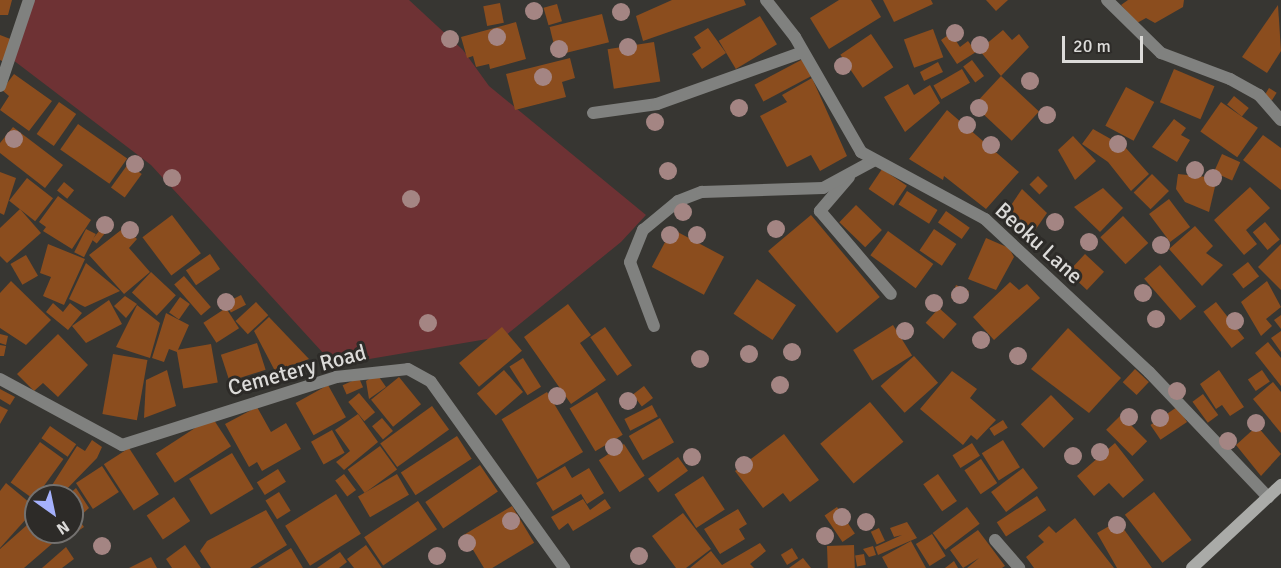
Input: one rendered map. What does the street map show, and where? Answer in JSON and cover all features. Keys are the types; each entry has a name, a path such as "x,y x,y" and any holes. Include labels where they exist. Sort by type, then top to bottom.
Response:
{"main road":[{"path":"1192,568 1281,484"}],"street":[{"path":"0,86 29,0"},
{"name":"Beoku Lane","path":"766,0 803,52 851,137 873,161 985,219 1149,372 1268,497"},
{"path":"1107,0 1161,53 1258,95 1281,120"},
{"path":"593,113 657,104 803,52"},
{"path":"654,326 630,262 643,230 678,201 702,192 822,188 873,161"},
{"path":"854,171 820,211 891,294"},
{"name":"Cemetery Road","path":"0,379 122,445 336,377 408,369 431,382 562,567"},
{"path":"995,540 1019,568"}],"shaded area":[{"path":"33,0 409,0 463,50 489,86 646,215 621,242 505,336 334,365 151,165 13,60"}],"building":[{"path":"0,0 12,0 8,15 0,15"},
{"path":"672,0 744,0 746,5 643,41 636,16"},
{"path":"839,0 871,0 881,17 829,49 810,18"},
{"path":"883,0 931,0 933,4 894,22"},
{"path":"986,0 1008,0 996,11"},
{"path":"1128,0 1184,0 1183,7 1155,23 1146,18 1137,23 1121,5"},
{"path":"500,3 504,23 487,26 483,6"},
{"path":"557,4 562,21 549,25 544,8"},
{"path":"1278,5 1281,51 1267,73 1242,57"},
{"path":"602,14 609,42 557,55 550,27"},
{"path":"760,16 777,44 736,69 719,41"},
{"path":"516,22 526,59 490,69 489,64 476,67 473,56 467,58 461,37"},
{"path":"708,28 726,53 702,69 692,54 701,48 694,37"},
{"path":"933,29 943,57 914,68 904,40"},
{"path":"1003,30 1012,40 1019,34 1029,47 1001,76 979,50"},
{"path":"951,33 960,47 968,41 976,52 957,64 941,40"},
{"path":"871,34 893,67 863,88 840,55"},
{"path":"0,35 13,40 4,62 0,60"},
{"path":"654,42 660,82 614,89 608,49"},
{"path":"570,58 575,78 562,82 566,97 515,110 506,74"},
{"path":"803,59 812,76 763,102 754,85"},
{"path":"972,60 984,76 975,83 963,67"},
{"path":"938,62 943,72 924,81 920,72"},
{"path":"962,69 970,83 941,99 933,86"},
{"path":"1174,69 1215,86 1200,119 1160,102"},
{"path":"14,74 52,101 29,131 0,110 9,96 2,90"},
{"path":"1001,76 1039,111 1012,141 974,105"},
{"path":"812,78 847,156 820,171 811,155 787,167 760,116 787,102 782,95"},
{"path":"908,84 914,95 930,85 940,103 905,132 884,97"},
{"path":"1126,87 1154,102 1134,141 1105,126"},
{"path":"1269,88 1277,93 1272,100 1264,96"},
{"path":"1234,96 1249,108 1242,117 1227,105"},
{"path":"59,102 76,114 54,146 37,134"},
{"path":"1221,102 1258,128 1237,157 1200,131"},
{"path":"947,110 1019,172 986,209 944,176 943,180 909,159"},
{"path":"1174,119 1186,128 1181,135 1190,140 1177,162 1152,147"},
{"path":"78,124 127,158 109,184 60,149"},
{"path":"13,127 63,165 45,188 0,153 0,143"},
{"path":"1093,129 1125,147 1149,174 1131,191 1108,162 1082,144"},
{"path":"1263,135 1281,148 1281,190 1243,160"},
{"path":"1073,136 1096,161 1075,180 1058,150"},
{"path":"1222,154 1240,162 1232,180 1214,172"},
{"path":"128,164 142,174 125,197 111,187"},
{"path":"882,169 907,186 893,206 869,189"},
{"path":"0,172 16,178 4,215 0,213"},
{"path":"1152,174 1169,191 1151,209 1134,192"},
{"path":"1178,174 1217,178 1209,212 1185,202 1176,189"},
{"path":"1038,176 1048,186 1039,194 1030,184"},
{"path":"27,178 53,198 35,221 9,201"},
{"path":"64,182 74,190 67,199 57,191"},
{"path":"1250,187 1270,208 1246,230 1257,244 1244,255 1214,220"},
{"path":"1103,188 1123,208 1100,232 1074,207"},
{"path":"1022,189 1047,213 1031,236 1003,217"},
{"path":"907,191 938,210 929,224 899,205"},
{"path":"58,196 91,220 72,249 43,231 46,227 39,222"},
{"path":"1169,199 1190,227 1170,242 1149,214"},
{"path":"856,205 882,230 865,247 839,222"},
{"path":"20,209 41,233 7,263 0,256 0,228"},
{"path":"946,211 970,228 962,239 938,222"},
{"path":"172,215 201,253 171,276 142,237"},
{"path":"811,215 880,297 837,333 768,251"},
{"path":"1123,216 1148,243 1126,264 1100,237"},
{"path":"1265,222 1280,240 1268,250 1253,232"},
{"path":"104,225 109,229 97,244 92,240"},
{"path":"1195,226 1213,246 1206,253 1223,265 1202,286 1169,249"},
{"path":"125,227 137,239 129,248 150,272 124,294 89,255"},
{"path":"86,229 96,234 84,257 74,252"},
{"path":"672,229 724,257 704,295 652,267"},
{"path":"934,229 956,244 942,266 919,251"},
{"path":"888,231 933,264 916,288 870,255"},
{"path":"986,238 1009,248 1014,257 996,290 968,279"},
{"path":"48,244 85,259 64,305 43,296 51,277 40,273"},
{"path":"1281,244 1281,290 1258,267"},
{"path":"210,254 220,269 196,285 186,270"},
{"path":"1085,254 1104,272 1087,290 1068,272"},
{"path":"26,255 38,276 22,285 10,264"},
{"path":"1248,262 1259,276 1243,288 1232,274"},
{"path":"86,263 120,291 85,307 69,299"},
{"path":"1160,265 1196,307 1180,320 1144,279"},
{"path":"151,272 176,295 157,316 132,292"},
{"path":"184,276 211,307 201,315 174,285"},
{"path":"757,279 796,305 772,340 734,314"},
{"path":"11,281 51,320 26,345 0,328 0,293"},
{"path":"1267,281 1281,307 1266,319 1272,326 1261,336 1241,302"},
{"path":"1010,282 1019,290 1027,284 1040,298 994,340 973,317"},
{"path":"956,285 969,291 961,303 951,298"},
{"path":"241,295 246,305 231,313 226,303"},
{"path":"125,296 137,304 126,318 114,306"},
{"path":"180,297 190,304 179,319 169,313"},
{"path":"109,300 122,324 86,343 72,326"},
{"path":"256,302 268,315 248,334 236,321"},
{"path":"1216,302 1244,338 1232,348 1203,312"},
{"path":"53,303 63,312 70,303 82,313 68,330 46,312"},
{"path":"568,304 591,335 580,343 606,380 571,404 524,337"},
{"path":"137,305 160,323 150,358 116,347"},
{"path":"226,308 239,328 216,343 203,323"},
{"path":"939,308 957,324 943,339 926,323"},
{"path":"166,313 189,325 177,352 169,349 164,362 152,358"},
{"path":"1281,315 1281,329 1274,320"},
{"path":"269,317 309,359 275,371 254,331"},
{"path":"893,325 912,356 872,380 853,350"},
{"path":"502,327 522,351 479,387 459,363"},
{"path":"605,327 632,366 617,376 590,337"},
{"path":"1068,328 1121,378 1089,413 1031,369"},
{"path":"1281,331 1281,352 1271,338"},
{"path":"0,334 8,336 6,345 0,343"},
{"path":"58,334 88,365 58,397 43,383 34,391 17,374"},
{"path":"1268,342 1281,358 1281,386 1255,353"},
{"path":"257,343 266,370 230,381 221,355"},
{"path":"211,344 218,382 183,388 177,350"},
{"path":"0,345 6,346 4,356 0,356"},
{"path":"113,354 147,360 137,420 102,414"},
{"path":"914,356 938,383 905,413 881,386"},
{"path":"523,358 541,387 527,395 509,366"},
{"path":"1135,369 1149,382 1137,395 1123,382"},
{"path":"167,370 176,406 144,418 146,380"},
{"path":"504,370 523,392 496,416 477,394"},
{"path":"1219,370 1244,407 1230,416 1222,405 1216,409 1200,384"},
{"path":"1262,370 1270,382 1256,391 1248,380"},
{"path":"952,371 977,389 970,398 996,420 977,440 971,435 963,445 920,409"},
{"path":"377,374 386,387 369,399 366,381"},
{"path":"399,377 421,404 393,427 371,400"},
{"path":"359,378 363,387 347,394 343,385"},
{"path":"1273,382 1281,392 1281,433 1253,399"},
{"path":"328,385 346,417 314,435 296,403"},
{"path":"644,386 653,398 642,406 633,394"},
{"path":"0,389 15,397 10,405 0,399"},
{"path":"547,392 583,452 538,479 502,419"},
{"path":"597,392 623,435 595,451 570,408"},
{"path":"359,393 375,412 364,421 348,402"},
{"path":"1203,394 1218,415 1208,423 1192,402"},
{"path":"1051,395 1074,419 1044,448 1021,424"},
{"path":"870,402 903,442 854,484 820,444"},
{"path":"652,405 658,417 630,431 624,419"},
{"path":"0,406 8,410 0,424"},
{"path":"432,406 449,429 397,467 380,444"},
{"path":"257,407 271,432 286,423 301,449 262,471 257,462 249,467 225,424"},
{"path":"1177,407 1187,422 1161,440 1150,425"},
{"path":"358,414 378,442 344,470 336,462 350,451 335,430"},
{"path":"1121,415 1147,441 1132,456 1106,430"},
{"path":"212,417 231,446 175,483 156,453"},
{"path":"382,418 393,431 383,439 372,426"},
{"path":"660,418 674,442 643,460 629,436"},
{"path":"1003,420 1008,428 994,436 989,428"},
{"path":"50,426 76,444 68,457 41,438"},
{"path":"1257,426 1281,454 1261,476 1236,445"},
{"path":"332,430 345,453 324,464 311,442"},
{"path":"784,434 819,480 790,502 783,493 763,508 735,471"},
{"path":"457,436 472,459 416,495 401,472"},
{"path":"92,440 102,447 97,458 72,484 53,484 77,446 85,451"},
{"path":"1003,440 1020,467 999,480 982,453"},
{"path":"40,442 63,459 45,484 24,484 24,492 11,482"},
{"path":"972,443 980,456 960,468 952,455"},
{"path":"1115,443 1144,480 1123,498 1109,483 1094,496 1077,476"},
{"path":"624,444 645,476 620,492 599,460"},
{"path":"380,446 397,469 365,493 348,470"},
{"path":"129,448 159,494 134,510 104,464"},
{"path":"232,453 254,489 211,515 189,479"},
{"path":"678,457 688,471 658,493 648,479"},
{"path":"981,459 997,483 981,494 964,470"},
{"path":"480,465 498,492 443,528 425,502"},
{"path":"102,466 119,492 93,509 84,495 84,484 77,484"},
{"path":"565,466 572,478 589,468 604,493 587,504 581,494 553,511 536,483"},
{"path":"1023,468 1038,488 1006,512 991,492"},
{"path":"278,469 286,482 265,495 257,482"},
{"path":"344,474 356,490 347,497 335,481"},
{"path":"397,474 409,495 370,517 358,497"},
{"path":"938,474 957,501 942,511 923,484"},
{"path":"703,476 725,510 696,528 674,495"},
{"path":"6,483 24,498 24,521 0,548 0,491"},
{"path":"279,492 291,511 277,519 265,500"},
{"path":"1154,492 1192,540 1162,563 1125,515"},
{"path":"336,494 361,534 310,566 285,526"},
{"path":"1037,496 1046,510 1006,536 997,522"},
{"path":"174,497 190,521 163,539 147,515"},
{"path":"583,499 590,510 605,499 611,508 573,531 568,523 559,530 551,517"},
{"path":"84,500 89,508 84,513"},
{"path":"418,501 437,529 383,566 364,537"},
{"path":"512,506 534,543 492,568 484,568 464,535"},
{"path":"837,507 855,534 842,542 825,515"},
{"path":"967,507 980,524 945,550 933,533"},
{"path":"738,509 747,524 739,529 745,539 720,554 704,529"},
{"path":"266,510 287,545 250,568 211,568 200,551 207,541"},
{"path":"683,513 711,549 686,568 676,568 652,536"},
{"path":"1075,518 1114,568 1034,568 1026,557 1044,542 1038,536 1049,526 1056,533"},
{"path":"907,522 917,538 878,555 875,547 902,535 894,537 890,528"},
{"path":"1111,525 1116,533 1123,528 1152,568 1117,568 1097,533"},
{"path":"24,528 24,544 52,544 24,568 0,568 0,549"},
{"path":"879,528 885,541 877,544 871,532"},
{"path":"978,530 1005,566 1002,568 967,568 979,558 963,568 950,550"},
{"path":"932,534 946,556 930,566 916,544"},
{"path":"911,541 926,568 888,568 882,557"},
{"path":"760,543 766,551 750,564 754,568 690,568 711,551 722,565"},
{"path":"185,545 201,568 172,568 166,559"},
{"path":"366,545 382,568 354,568 347,559"},
{"path":"854,545 855,568 828,568 827,546"},
{"path":"873,546 876,555 869,557 863,549"},
{"path":"66,547 74,559 62,568 42,568"},
{"path":"291,548 303,568 258,568"},
{"path":"792,548 798,558 787,565 781,555"},
{"path":"340,552 347,562 339,568 317,568"},
{"path":"864,554 866,565 857,566 855,556"},
{"path":"151,557 157,568 129,568"},
{"path":"803,558 811,568 789,568"},
{"path":"954,561 958,568 945,568"}]}
